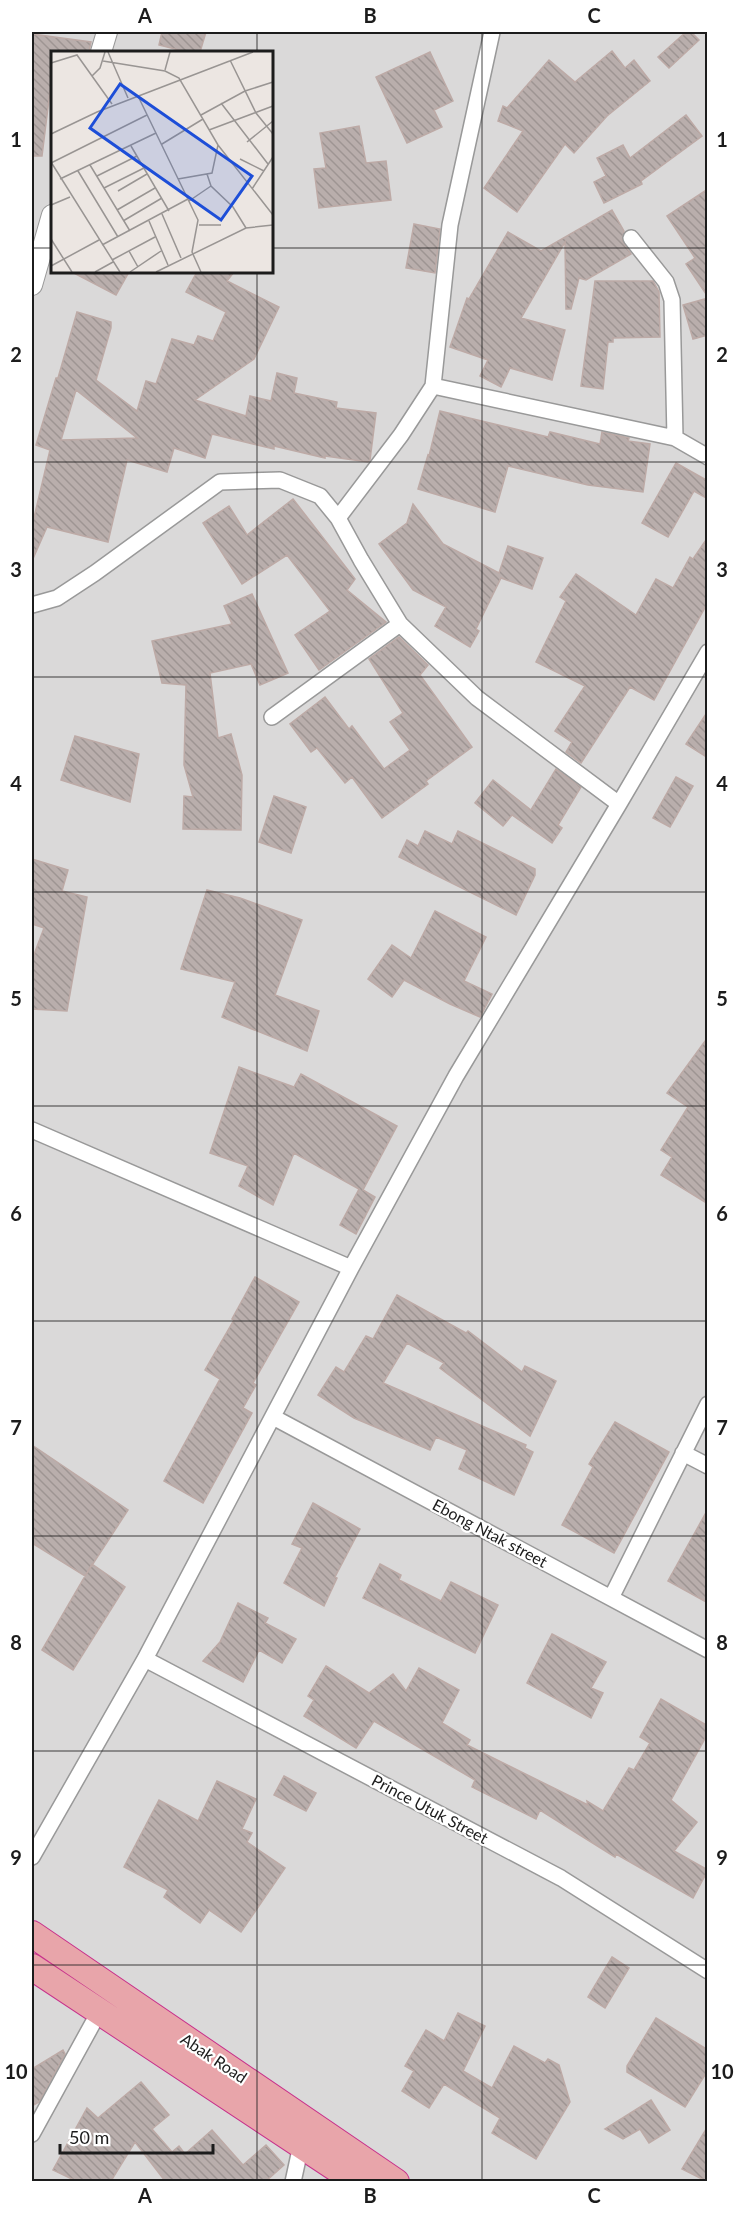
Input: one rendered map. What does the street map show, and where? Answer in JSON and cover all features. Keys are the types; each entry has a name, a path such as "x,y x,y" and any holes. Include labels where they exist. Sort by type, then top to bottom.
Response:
{"highway":[{"name":"Abak Road","path":"32,1934 396,2181"},
{"name":"Abak Road","path":"32,1966 357,2181"}],"street":[{"path":"101,51 107,32"},
{"path":"338,518 401,435 433,386 450,225 492,32"},
{"path":"32,285 51,218"},
{"path":"631,238 666,282 672,300 675,438"},
{"path":"433,386 675,438 708,457"},
{"path":"32,604 57,598 220,482 280,480 320,496 338,518 400,624 477,698 619,804"},
{"path":"272,717 400,624"},
{"path":"32,1857 145,1659 351,1268 456,1076 708,652"},
{"path":"32,1130 351,1268"},
{"path":"611,1598 708,1404"},
{"name":"Ebong Ntak street","path":"273,1417 708,1650"},
{"path":"683,1453 708,1466"},
{"name":"Prince Utuk Street","path":"145,1659 561,1878 708,1971"},
{"path":"32,2134 99,2012"},
{"path":"293,2181 301,2145"}],"shaded area":[{"path":"32,32 707,32 707,2181 32,2181"}],"building":[{"path":"162,32 206,32 200,51 183,51 159,45"},
{"path":"686,32 691,32 699,40 669,68 658,57"},
{"path":"32,34 91,42 89,51 51,51 51,91 42,156 32,156"},
{"path":"612,51 625,68 634,60 650,81 607,116 574,153 565,144 517,212 484,188 523,131 498,121 503,106 507,108 549,60 575,82"},
{"path":"430,52 453,101 434,110 442,127 407,143 376,77"},
{"path":"686,115 702,136 641,181 642,184 604,203 594,182 606,176 597,158 623,145 630,158"},
{"path":"359,126 366,163 386,161 391,200 319,208 314,169 326,168 320,133"},
{"path":"708,189 708,297 686,264 695,258 667,216"},
{"path":"612,210 624,231 622,240 631,254 586,280 579,278 571,309 566,309 565,242 521,318 565,330 552,380 510,368 501,387 480,376 488,360 450,347 467,298 469,299 508,232 541,251"},
{"path":"414,224 440,229 435,273 406,268"},
{"path":"74,273 128,273 116,295"},
{"path":"196,273 233,273 227,281 279,307 254,359 195,400 246,416 250,396 271,401 277,373 297,378 294,393 337,402 336,408 376,413 370,460 368,462 325,456 325,458 212,434 205,458 174,448 167,472 127,460 108,542 47,527 32,561 32,526 50,450 36,445 77,312 111,322 96,380 137,411 146,381 156,384 172,339 194,345 198,336 213,341 226,312 186,292","holes":["76,390 137,438 61,440"]},
{"path":"595,281 653,281 659,292 660,337 613,338 613,342 608,342 603,389 581,386"},
{"path":"708,298 708,335 693,339 683,305"},
{"path":"440,411 548,437 550,432 600,444 602,432 629,438 628,441 650,444 643,492 588,485 508,466 495,512 418,489"},
{"path":"676,463 708,481 708,499 694,491 668,537 642,523"},
{"path":"293,499 355,579 347,590 386,622 319,670 295,635 330,611 287,555 242,584 203,523 229,506 247,535"},
{"path":"413,504 443,544 499,573 508,546 543,558 532,589 501,578 476,629 479,631 470,647 435,626 446,607 413,590 379,544 407,523"},
{"path":"708,537 708,602 654,700 630,687 581,763 566,752 572,742 555,731 585,686 536,662 566,601 560,597 576,574 636,615 656,579 673,588 690,557 693,559"},
{"path":"252,594 288,673 260,685 251,664 210,673 218,738 231,734 242,775 241,830 183,829 184,796 193,797 184,765 186,685 162,683 152,641 232,624 224,606"},
{"path":"399,637 428,665 420,675 472,747 382,818 352,777 345,783 317,748 311,752 290,724 325,697 349,729 352,726 384,769 410,750 390,722 403,713 369,659"},
{"path":"708,711 708,758 686,744"},
{"path":"75,736 139,754 130,802 61,780"},
{"path":"556,769 581,787 558,825 562,828 552,843 512,815 503,826 475,803 493,780 531,810"},
{"path":"676,777 693,786 670,827 653,818"},
{"path":"274,796 306,807 291,853 259,842"},
{"path":"425,831 452,844 458,831 535,869 535,875 516,915 399,857 407,840 418,846"},
{"path":"32,859 68,870 62,891 87,897 67,1011 32,1009 32,960 44,928 32,924"},
{"path":"207,890 240,898 302,920 275,995 319,1011 307,1051 222,1017 235,982 181,969"},
{"path":"435,911 486,937 464,981 492,994 480,1017 404,980 392,997 368,979 392,945 411,958"},
{"path":"708,1037 708,1204 661,1175 672,1157 661,1150 688,1107 667,1093"},
{"path":"239,1067 294,1087 301,1074 397,1126 363,1190 375,1197 356,1234 340,1225 359,1189 294,1153 273,1205 239,1186 248,1166 210,1153"},
{"path":"255,1277 299,1302 253,1383 256,1385 243,1408 252,1413 203,1503 164,1481 220,1379 205,1370 234,1320 232,1319"},
{"path":"397,1295 466,1333 468,1331 522,1372 525,1366 556,1381 530,1436 440,1368 444,1363 407,1343 383,1383 526,1445 525,1448 533,1452 514,1495 459,1469 467,1450 436,1437 430,1450 354,1418 318,1395 336,1367 344,1372 366,1336 373,1339"},
{"path":"615,1422 669,1452 614,1553 562,1525 593,1467 589,1464"},
{"path":"32,1445 128,1510 85,1576 32,1543"},
{"path":"313,1503 360,1529 335,1577 337,1578 324,1606 284,1583 302,1548 292,1544"},
{"path":"708,1509 708,1603 668,1581"},
{"path":"92,1564 125,1587 73,1670 42,1650"},
{"path":"380,1564 401,1575 399,1580 441,1601 451,1582 498,1605 475,1653 363,1598"},
{"path":"238,1603 268,1618 265,1623 296,1639 282,1663 259,1650 243,1682 203,1661 220,1642"},
{"path":"552,1634 606,1662 591,1688 603,1693 591,1718 527,1683"},
{"path":"326,1666 369,1693 393,1674 406,1691 419,1668 459,1690 442,1723 470,1740 467,1745 588,1805 587,1801 603,1811 629,1768 634,1770 650,1743 640,1737 661,1699 708,1726 708,1733 671,1800 697,1822 674,1851 708,1870 693,1898 616,1854 615,1857 540,1810 536,1819 472,1787 475,1780 374,1721 356,1748 304,1716 314,1700 308,1696"},
{"path":"284,1776 316,1793 306,1811 274,1795"},
{"path":"217,1781 256,1799 242,1829 252,1833 247,1842 285,1868 241,1932 209,1910 200,1923 164,1897 168,1890 124,1867 159,1800 198,1821"},
{"path":"612,1957 629,1968 605,2008 588,1997"},
{"path":"458,2013 485,2026 463,2071 492,2088 514,2046 545,2063 548,2059 559,2065 570,2102 536,2159 492,2133 500,2118 444,2084 429,2108 402,2091 414,2071 405,2066 426,2030 444,2041"},
{"path":"656,2018 708,2050 708,2070 685,2107 627,2072 627,2066"},
{"path":"63,2050 65,2054 39,2102 32,2106 32,2069"},
{"path":"141,2082 169,2115 152,2129 172,2152 179,2146 185,2154 212,2130 243,2165 266,2145 284,2165 266,2181 165,2181 135,2142 111,2181 76,2181 53,2170 87,2108 98,2118"},
{"path":"651,2100 670,2130 649,2143 640,2129 623,2139 605,2129"},
{"path":"708,2126 708,2181 706,2181 682,2169"}]}
